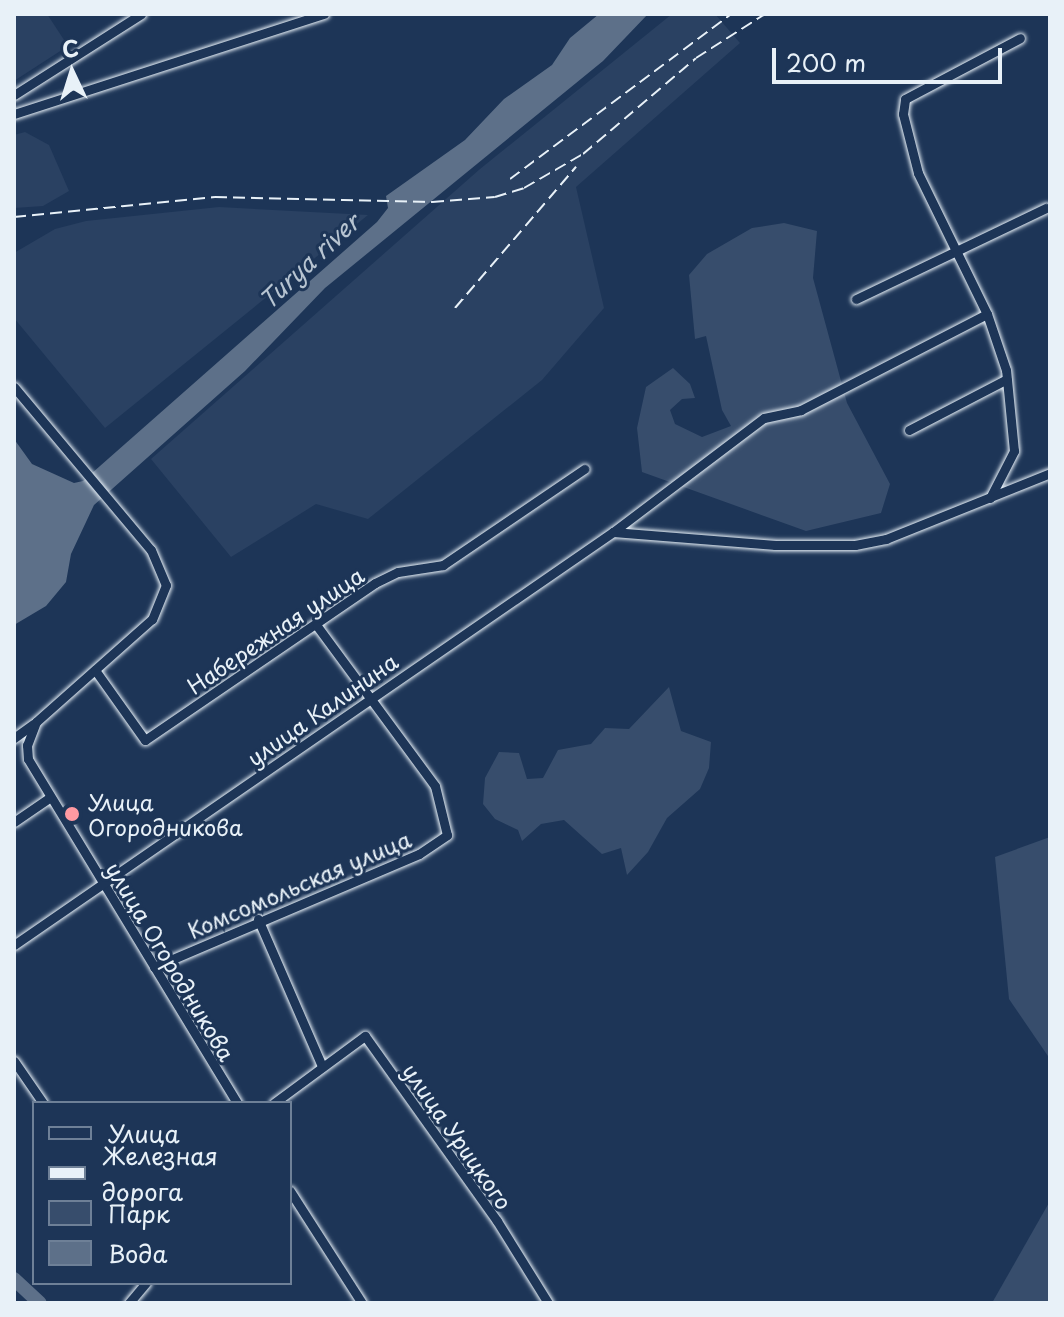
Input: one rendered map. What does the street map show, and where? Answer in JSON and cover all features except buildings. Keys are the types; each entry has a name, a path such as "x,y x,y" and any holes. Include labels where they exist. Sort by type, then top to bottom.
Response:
{"street":[{"path":"15,95 141,14"},
{"path":"14,114 324,14"},
{"path":"990,498 1014,451 1007,379 987,314 918,173 903,114 905,99 1020,38"},
{"path":"856,299 1046,208"},
{"name":"улица Калинина","path":"14,945 613,532 764,418 801,410 987,314"},
{"path":"909,430 1007,379"},
{"path":"14,387 82,473 151,550 166,585 152,619 14,738"},
{"name":"Набережная улица","path":"95,670 145,740 398,572 443,565 584,469"},
{"path":"613,532 775,545 855,545 886,539 1050,473"},
{"name":"Комсомольская улица","path":"154,967 258,919 419,854 447,835 435,786 367,699 317,626"},
{"name":"улица Огородникова","path":"36,722 27,745 28,759 236,1101"},
{"path":"14,822 49,798"},
{"path":"258,919 322,1066"},
{"name":"улица Урицкого","path":"277,1101 365,1036 497,1221 548,1303"},
{"path":"14,1061 42,1101"},
{"path":"292,1194 362,1303"},
{"path":"129,1303 144,1285"}],"shaded area":[{"path":"14,14 47,14 68,46 14,81"},
{"path":"672,14 715,14 740,43 576,187 604,308 542,380 368,519 316,504 231,557 151,459 480,169"},
{"path":"25,132 49,145 69,191 43,206 14,208 14,135"},
{"path":"219,207 368,215 105,428 14,318 14,253 55,229 86,221"}],"green space":[{"path":"784,223 817,231 813,278 847,403 890,484 881,513 806,531 642,472 637,428 646,387 673,368 690,384 695,398 682,399 670,410 675,424 702,437 731,426 722,410 706,336 695,339 689,275 707,254 752,228"},
{"path":"669,687 681,731 711,742 709,768 700,789 667,818 648,852 627,875 621,848 602,854 564,820 541,824 522,841 518,830 495,819 483,804 485,778 499,752 519,753 527,779 543,778 558,750 591,744 605,728 629,729"},
{"path":"1050,837 1050,1059 1009,999 995,857"},
{"path":"1050,1201 1050,1303 992,1303"}],"water":[{"path":"599,14 648,14 603,61 325,288 245,371 94,505 71,554 66,582 46,606 14,625 14,439 32,464 74,483 83,481 377,222 388,208 386,196 465,140 504,99 552,65 570,38"}],"waterway":[{"path":"14,1279 40,1303"}],"railway":[{"path":"510,179 731,14"},
{"path":"14,217 215,197 432,202 495,197 524,188 583,154 696,58 765,14"},
{"path":"455,308 576,167"}],"place":[{"name":"Улица Огородникова","path":"72,814"}],"water label":[{"name":"Turya river","path":"309,261"}]}
